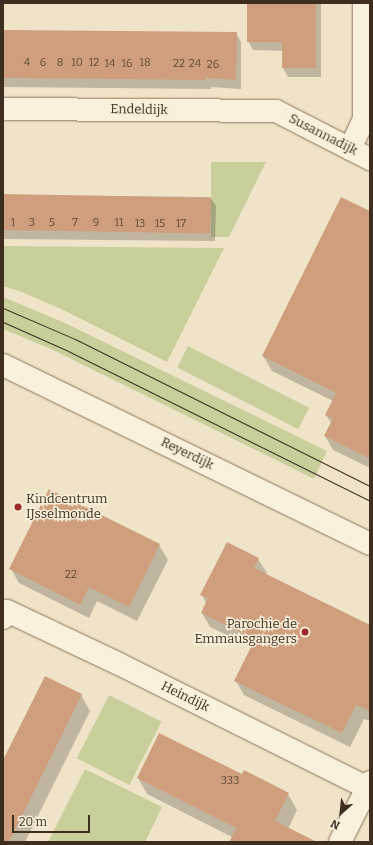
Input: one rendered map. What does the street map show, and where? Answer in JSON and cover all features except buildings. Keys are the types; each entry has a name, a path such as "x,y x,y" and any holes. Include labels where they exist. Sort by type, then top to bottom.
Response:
{"street":[{"path":"350,149 364,119 364,3"},
{"name":"Endeldijk","path":"3,109 276,111"},
{"name":"Susannadijk","path":"276,111 370,159"},
{"name":"Reyerdijk","path":"3,365 45,384 370,544"},
{"name":"Heindijk","path":"3,618 6,611 119,664 369,786"},
{"path":"340,842 369,786"}],"green space":[{"path":"211,162 266,162 229,237 211,237"},
{"path":"3,246 224,248 167,362 59,308 3,286"},
{"path":"3,297 65,323 327,451 314,479 51,349 3,329"},
{"path":"188,346 309,408 298,429 177,367"},
{"path":"109,695 162,722 129,785 77,758"},
{"path":"85,769 162,807 145,842 48,842"}],"tram line":[{"path":"3,308 75,339 370,486"},
{"path":"3,322 68,351 370,501"}],"place":[{"name":"Kindcentrum IJsselmonde","path":"18,507"},
{"name":"Parochie de Emmausgangers","path":"305,632"}]}
